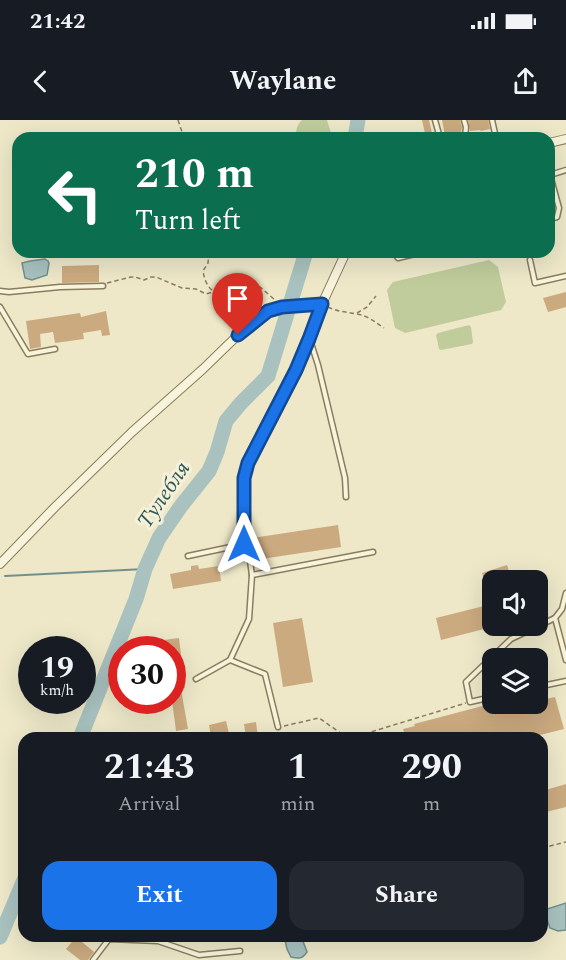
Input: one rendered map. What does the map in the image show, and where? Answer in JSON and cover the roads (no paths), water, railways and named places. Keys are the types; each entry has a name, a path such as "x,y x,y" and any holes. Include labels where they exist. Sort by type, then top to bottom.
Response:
{"street":[{"path":"244,544 244,478 248,463 296,370 343,258"},
{"path":"0,564 132,432 238,335 268,311 282,307 322,304"}],"lane":[{"path":"555,193 559,208 555,218"},
{"path":"530,260 535,283 566,276"},
{"path":"0,291 103,286"},
{"path":"0,307 28,354 55,349"},
{"path":"309,339 318,365 345,478 346,497"},
{"path":"188,556 244,544 252,575 249,620 230,660 196,679"},
{"path":"252,575 373,552"},
{"path":"502,648 511,639 555,618 562,609 566,593"},
{"path":"555,618 566,660"},
{"path":"230,660 265,674 278,727"},
{"path":"482,667 466,682 470,702 482,699"},
{"path":"548,685 566,681"},
{"path":"93,960 104,942"},
{"path":"161,942 199,955 240,951"}],"water":[{"path":"45,259 49,263 47,275 32,280 25,278 22,263"},
{"path":"566,903 566,930 558,931 550,928 548,909"},
{"path":"285,942 303,942 307,952 304,956 296,958 291,957"}],"waterway":[{"name":"Тулебля","path":"356,132 358,120"},
{"name":"Тулебля","path":"82,732 159,538 209,471 226,421 268,376 304,258"},
{"path":"5,576 145,569"},
{"name":"Тулебля","path":"0,937 18,894"}]}
